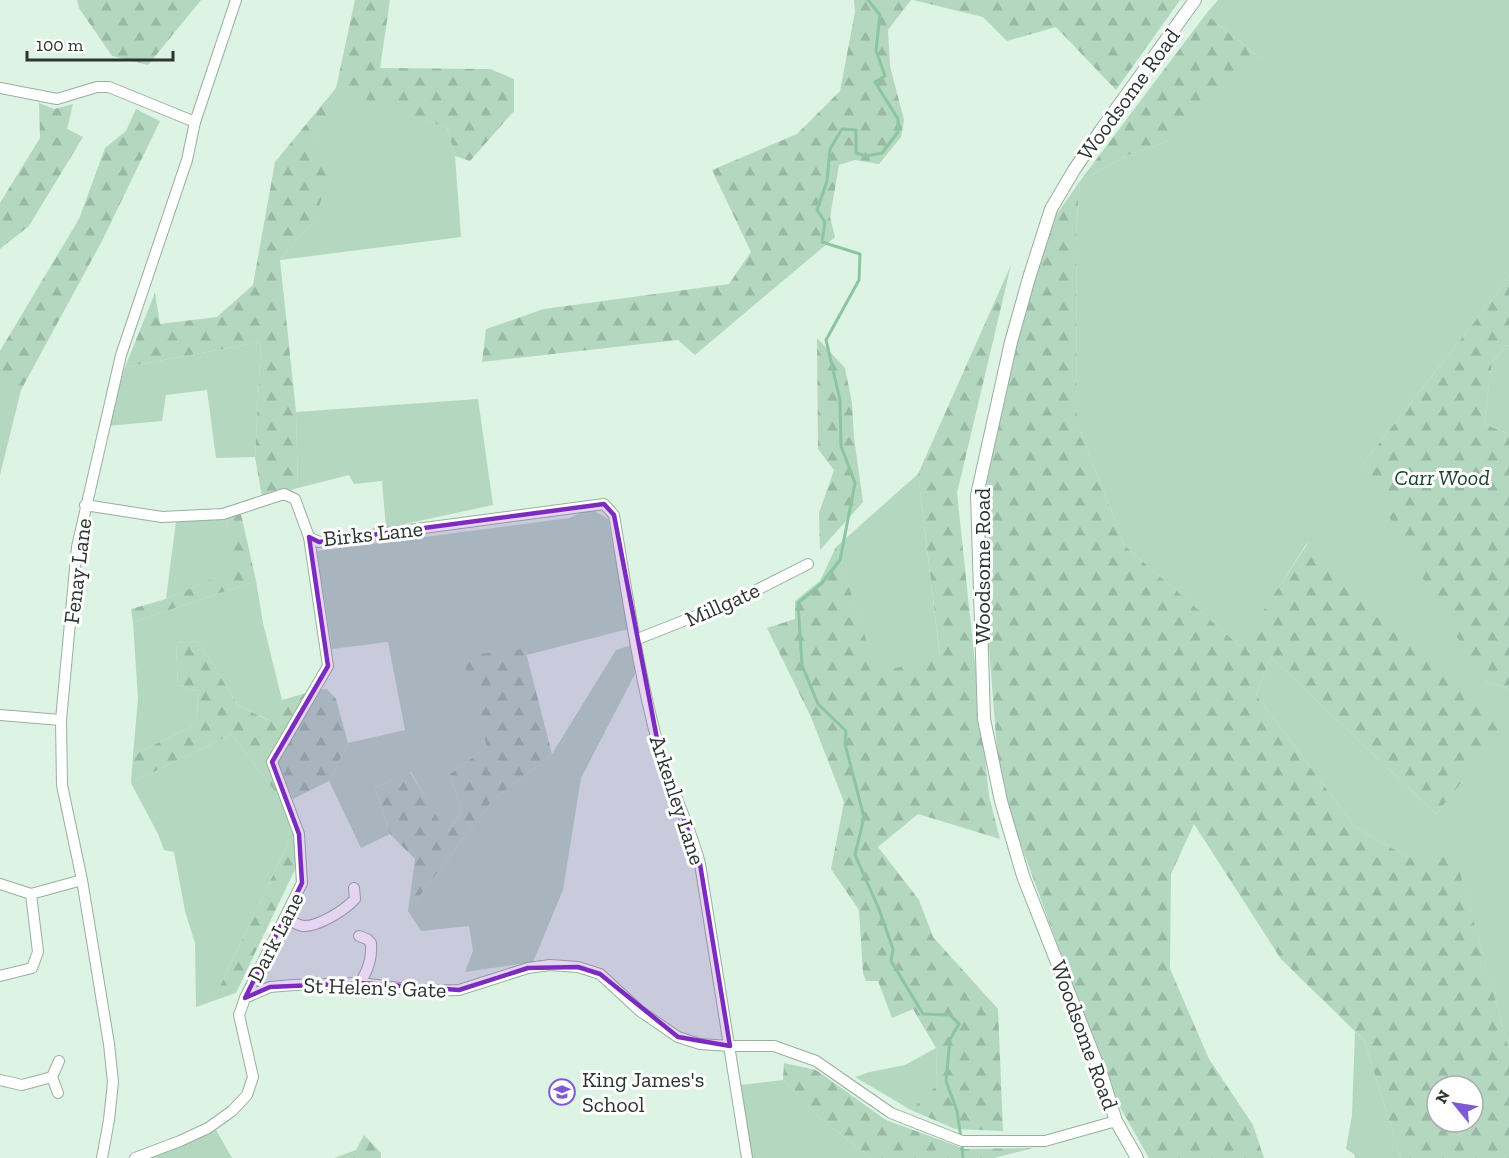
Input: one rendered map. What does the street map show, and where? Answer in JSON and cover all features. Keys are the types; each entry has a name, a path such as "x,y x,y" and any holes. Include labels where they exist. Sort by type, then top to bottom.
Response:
{"street":[{"name":"Fenay Lane","path":"102,1158 113,1082 82,880 62,785 61,720 77,547 121,355 187,160 195,122 236,0"},
{"name":"Woodsome Road","path":"1137,1158 1116,1121 1103,1078 1023,876 1001,801 984,719 977,495 1011,342 1051,209 1095,138 1195,0"},
{"path":"0,88 57,99 97,87 109,87 195,122"},
{"name":"Birks Lane","path":"85,505 162,518 223,514 284,494 295,500 309,537 319,542 604,504 614,515"},
{"name":"Arkenley Lane","path":"614,515 635,640 659,749 693,837 700,864 747,1158"},
{"name":"Dark Lane","path":"245,998 302,883 299,834 272,762 328,666 309,537"},
{"name":"Millgate","path":"635,640 741,598 808,564"},
{"path":"0,715 61,720"},
{"path":"0,884 32,894 82,880"},
{"path":"285,918 300,926 313,925 349,906 355,899 354,888"},
{"path":"0,976 32,968 38,952 32,894"},
{"path":"359,936 371,943 372,955 368,970 360,983"},
{"name":"St Helen's Gate","path":"245,998 270,987 360,983 424,991 459,990 528,968 550,965 578,967 600,975 639,1011 678,1037 700,1044 774,1046 816,1061 891,1113 962,1141 1045,1141 1116,1121"},
{"path":"135,1158 208,1128 232,1111 247,1095 252,1077 238,1015 245,998"},
{"path":"58,1093 52,1077 59,1061"},
{"path":"0,1080 22,1085 52,1077"}],"highlighted area":[{"path":"604,504 614,515 659,749 700,864 730,1046 678,1037 600,974 578,967 528,968 459,990 360,983 270,987 245,998 302,883 299,834 272,762 328,666 309,537 319,542"}],"green space":[{"path":"77,0 201,0 148,65 112,56 79,8"},
{"path":"355,0 390,0 380,68 490,69 514,79 514,111 470,161 455,156 447,128 336,89 314,148 329,170 316,218 280,260 296,412 298,488 262,497 255,457 261,342 125,367 155,293 160,324 217,317 253,285 275,162 336,88"},
{"path":"854,0 911,0 888,30 890,66 904,120 901,137 879,164 855,160 839,165 830,217 835,237 695,355 678,340 482,362 486,329 544,309 729,284 751,252 712,170 797,134 840,91 855,12"},
{"path":"913,0 1180,0 1116,90 1056,27 1007,41 983,17"},
{"path":"1218,0 1509,0 1509,275 1361,466 1486,681 1509,689 1509,1049 1452,844 1409,858 1355,827 1256,695 1271,657 1436,814 1505,727 1307,543 1241,647 1125,546 1077,423 1076,232 1080,181 1130,154 1166,142 1260,58 1206,14"},
{"path":"1206,14 1261,59 1166,142 1130,154 1080,181"},
{"path":"336,88 447,128 455,156 461,237 280,260 316,218 314,148"},
{"path":"39,103 54,109 73,104 67,129 83,137 29,226 0,249 0,203 40,138"},
{"path":"136,109 160,121 102,241 21,390 0,390 0,351 79,219 105,148 126,131"},
{"path":"1080,181 1076,232 1077,423 1125,546 1240,646 1308,543 1506,727 1436,814 1271,657 1256,695 1355,827 1409,858 1452,843 1509,1049 1509,1158 1401,1158 1364,1040 1281,959 1194,824 1171,874 1170,969 1209,1059 1253,1125 1264,1158 1149,1158 1112,1093 1000,788 977,493 1031,251"},
{"path":"1011,265 957,493 989,796 1000,839 918,814 878,847 919,900 933,937 998,1009 1003,1131 955,1129 911,1110 937,1085 936,1048 913,1009 892,1018 878,981 866,981 863,973 859,910 831,869 844,802 811,717 767,628 795,619 795,601 820,581 836,547 877,673 940,656 918,474"},
{"name":"Carr Wood","path":"1509,275 1509,345 1492,362 1484,424 1509,434 1509,689 1486,681 1447,622 1361,466"},
{"path":"817,338 845,368 852,403 854,438 863,502 820,550 819,513 834,470 818,449"},
{"path":"261,342 255,457 216,458 207,390 166,395 162,421 107,426 125,367"},
{"path":"1509,345 1509,434 1484,424 1492,362"},
{"path":"0,390 21,390 0,475"},
{"path":"478,399 493,505 386,528 382,481 354,484 349,475 298,488 296,412"},
{"path":"918,474 940,657 877,674 836,547"},
{"path":"591,509 608,519 628,629 527,655 525,649 487,747 450,774 462,811 446,834 411,772 375,788 390,834 361,848 329,781 348,743 405,730 388,642 332,649 317,551 569,518"},
{"path":"241,514 256,581 133,622 131,609 166,599 234,569 226,518"},
{"path":"226,518 235,569 166,599 176,521"},
{"path":"256,581 263,623 282,700 269,720 238,705 198,641 176,643 178,685 198,691 197,724 133,755 138,699 133,622"},
{"path":"198,641 238,705 268,720 282,700 310,692 266,761 284,804 232,734 131,783 133,755 197,724 198,691 178,685 176,643"},
{"path":"631,645 635,674 581,778 563,890 533,962 465,972 473,951 469,926 421,931 408,911 493,800 552,754 616,650"},
{"path":"525,649 552,754 493,800 408,911 415,859 390,834 375,788 410,772 447,833 462,811 450,774 487,747 462,656"},
{"path":"327,689 336,699 348,743 329,781 293,799 277,762 319,690"},
{"path":"232,734 284,804 293,833 213,1001 196,1007 195,943 185,911 174,852 164,850 131,783"},
{"path":"293,833 298,863 236,993 213,1001"},
{"path":"1355,1032 1364,1040 1401,1158 1355,1158 1354,1154 1346,1149 1352,1115"},
{"path":"936,1048 937,1085 911,1110 855,1077 905,1065"},
{"path":"784,1063 816,1070 886,1120 965,1149 1033,1148 994,1158 872,1158 822,1120 783,1080"},
{"path":"783,1080 822,1120 872,1158 751,1158 740,1085"},
{"path":"216,1130 232,1158 150,1158"},
{"path":"364,1135 381,1153 381,1158 334,1158 356,1150"}],"waterway":[{"path":"868,0 880,15 876,50 885,76 875,82 898,119 898,132 882,153 866,156 856,153 856,130 842,129 830,149 827,181 817,210 825,222 822,242 860,254 859,280 826,340 840,400 841,446 855,483 840,560 822,583 798,603 802,665 818,704 846,731 845,744 864,817 855,855 879,909 893,949 891,961 923,1014 950,1015 959,1024 950,1039 946,1081 957,1111 961,1138"},
{"path":"962,1145 963,1158"}],"place":[{"name":"King James's School","path":"562,1092"}]}
